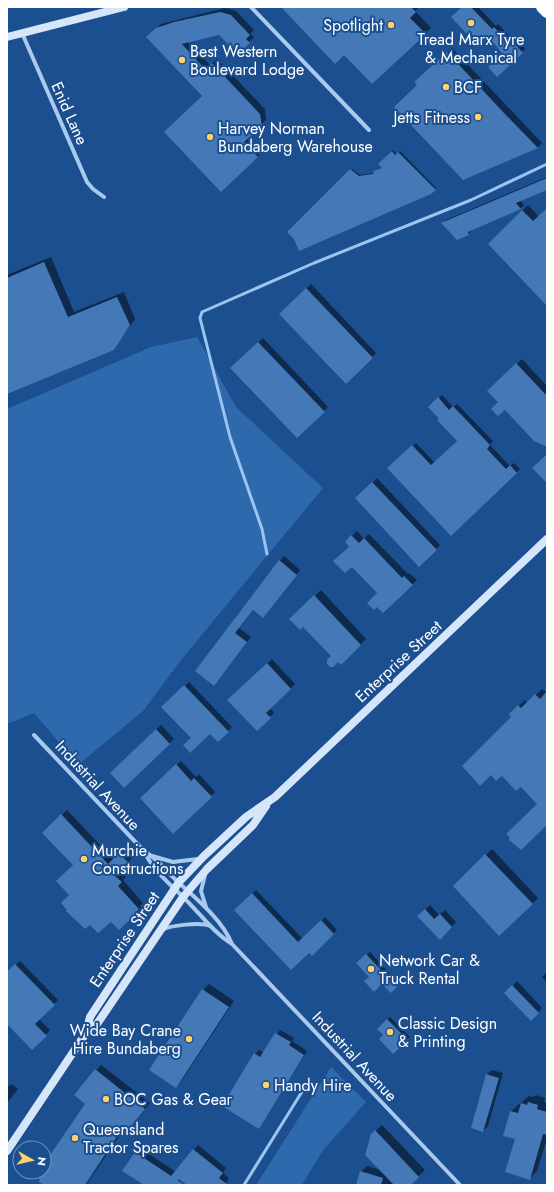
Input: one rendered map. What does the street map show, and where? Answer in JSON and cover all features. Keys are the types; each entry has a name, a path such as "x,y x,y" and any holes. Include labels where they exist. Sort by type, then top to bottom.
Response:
{"highway":[{"path":"542,7 547,12"}],"street":[{"path":"7,37 124,7"},
{"path":"251,7 369,130"},
{"name":"Enid Lane","path":"22,32 87,182 93,189 104,197"},
{"name":"Enterprise Street","path":"86,1033 90,1017 178,882 246,817 267,804 547,539"},
{"name":"Industrial Avenue","path":"34,735 144,851 152,856 178,882 189,890 227,931 232,944"},
{"name":"Enterprise Street","path":"7,1151 86,1033 98,1024 183,897 207,869 253,825 267,804"},
{"name":"Industrial Avenue","path":"144,851 150,864 174,890 183,897 222,938 232,944 460,1185"},
{"path":"152,856 181,862 194,860 204,856"},
{"path":"207,869 202,882 201,891 207,911"},
{"path":"160,932 168,927 202,924 212,927"}],"shaded area":[{"path":"197,337 236,407 323,488 181,660 143,711 78,765 34,713 10,723 7,722 7,409 151,347"},
{"path":"331,1067 366,1102 324,1149 302,1185 256,1185"}],"building":[{"path":"281,7 411,7 416,12 410,18 426,34 372,84 344,55 335,64"},
{"path":"462,7 471,7 492,29 494,27 511,45 513,42 523,53 497,77 488,67 502,53 487,35 480,42 470,33 468,35 451,17"},
{"name":"Harvey Norman Bundaberg Warehouse","path":"220,12 231,15 250,35 246,39 250,43 238,54 219,35 182,44 205,69 212,63 260,114 262,126 244,142 258,157 221,192 164,132 202,96 146,37 156,28 174,22"},
{"path":"447,52 538,148 463,180 394,107 417,85 414,82"},
{"path":"392,151 395,155 398,152 436,190 431,194 299,251 294,239 287,232 350,169 359,176 373,174 374,171 382,168 378,164"},
{"path":"547,178 547,190 516,203 521,209 468,232 469,235 457,240 441,223"},
{"path":"547,208 547,306 488,244 522,210 533,221"},
{"path":"44,262 68,317 117,297 130,325 114,350 7,394 7,278"},
{"path":"306,288 373,358 346,384 279,314"},
{"path":"258,342 325,412 297,438 230,368"},
{"path":"516,363 547,396 547,447 534,441 505,410 498,416 491,409 498,402 487,391"},
{"path":"438,397 449,410 453,406 490,445 487,449 506,469 510,465 517,473 451,536 387,468 412,445 431,465 457,441 437,420 439,419 428,407"},
{"path":"547,454 547,483 532,468"},
{"path":"372,482 437,550 419,567 355,498"},
{"path":"351,535 359,543 364,538 402,578 404,576 413,585 383,613 377,607 374,610 367,603 377,593 352,567 345,573 333,561 349,547 345,542"},
{"path":"279,560 297,575 263,618 253,610 235,633 247,642 214,686 195,671"},
{"path":"314,595 361,645 341,665 338,662 333,667 330,667 327,664 327,660 331,656 303,627 300,630 289,619"},
{"path":"267,663 291,689 266,713 271,718 257,731 227,700"},
{"path":"184,685 229,732 218,742 210,734 190,753 183,745 191,738 161,707"},
{"path":"547,691 547,825 521,850 509,840 510,838 506,834 537,804 521,787 516,791 502,776 496,781 491,775 480,786 462,766 511,717 509,714 518,705 521,708 535,694 540,699"},
{"path":"156,729 170,744 124,788 110,773"},
{"path":"176,764 191,781 194,778 212,797 173,834 140,798"},
{"path":"61,814 108,864 119,853 129,863 115,876 122,882 118,886 139,909 136,912 137,913 119,930 111,922 98,933 90,925 85,929 66,911 67,910 61,903 69,895 56,881 73,865 42,833"},
{"path":"485,854 533,904 499,936 453,886"},
{"path":"252,893 298,942 321,920 334,934 312,956 309,953 291,970 234,910"},
{"path":"425,909 434,919 440,914 452,927 440,940 417,916"},
{"path":"366,954 397,987 391,993 382,984 374,992 364,981 369,977 356,963"},
{"path":"15,964 55,1005 35,1024 47,1036 32,1050 7,1024 7,972"},
{"path":"512,985 539,1013 531,1021 504,993"},
{"name":"Wide Bay Crane Hire Bundaberg","path":"202,989 229,1007 176,1088 149,1070"},
{"name":"Classic Design & Printing","path":"387,1019 408,1040 393,1054 379,1039 383,1035 377,1029"},
{"name":"Handy Hire","path":"275,1033 291,1042 289,1045 304,1055 259,1129 222,1106 254,1053 260,1057"},
{"path":"95,1069 145,1109 124,1135 120,1132 85,1185 44,1185 39,1182 39,1180 52,1180 52,1152 85,1104 74,1095"},
{"path":"486,1074 499,1078 483,1132 471,1128"},
{"path":"528,1102 538,1105 537,1109 547,1112 547,1135 543,1134 530,1180 505,1172 515,1139 503,1136 510,1111 518,1113 521,1103 527,1105"},
{"path":"375,1130 419,1177 411,1185 394,1185 365,1155 371,1134"},
{"path":"193,1149 223,1173 219,1178 228,1185 187,1185 179,1179 178,1181 184,1185 144,1185 122,1171 135,1152 171,1176"},
{"path":"360,1171 383,1178 381,1185 356,1185"}],"waterway":[{"path":"267,554 262,529 230,437 200,318 202,312 314,263 471,200 547,164"},
{"path":"244,1185 308,1082"}],"place":[{"name":"Tread Marx Tyre & Mechanical","path":"471,23"},
{"name":"Spotlight","path":"391,25"},
{"name":"Best Western Boulevard Lodge","path":"182,60"},
{"name":"BCF","path":"446,87"},
{"name":"Jetts Fitness","path":"478,117"},
{"name":"Harvey Norman Bundaberg Warehouse","path":"210,137"},
{"name":"Murchie Constructions","path":"84,859"},
{"name":"Network Car & Truck Rental","path":"371,969"},
{"name":"Classic Design & Printing","path":"390,1032"},
{"name":"Wide Bay Crane Hire Bundaberg","path":"189,1039"},
{"name":"Handy Hire","path":"266,1085"},
{"name":"BOC Gas & Gear","path":"106,1099"},
{"name":"Queensland Tractor Spares","path":"75,1138"}]}
